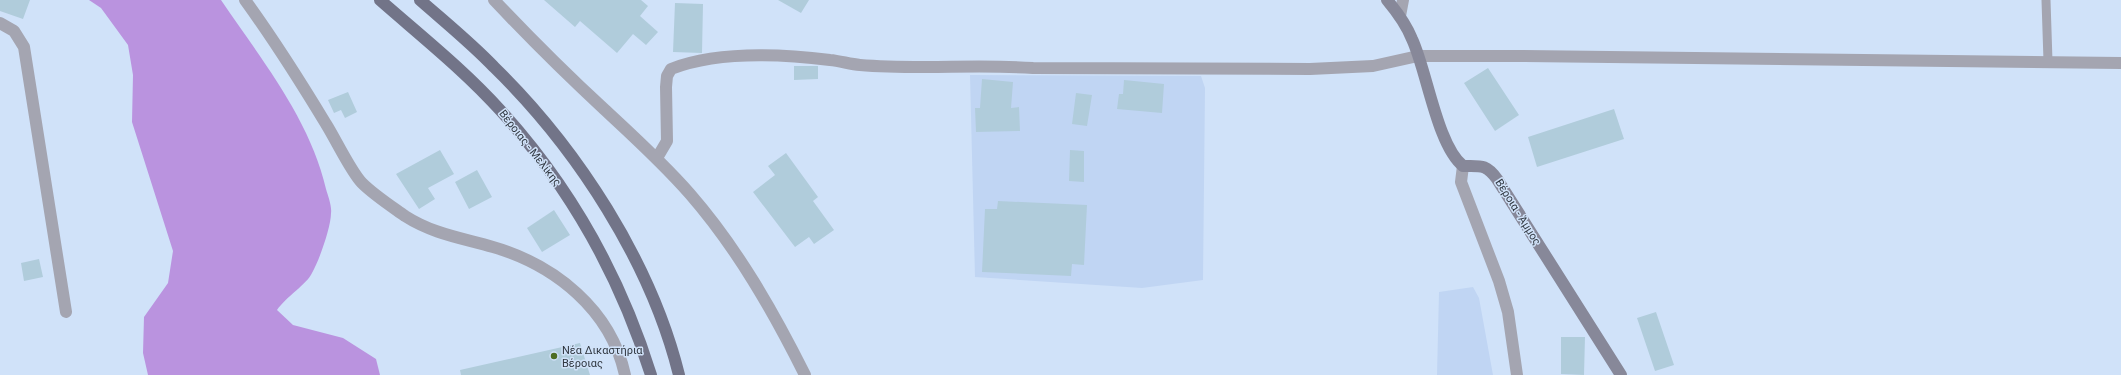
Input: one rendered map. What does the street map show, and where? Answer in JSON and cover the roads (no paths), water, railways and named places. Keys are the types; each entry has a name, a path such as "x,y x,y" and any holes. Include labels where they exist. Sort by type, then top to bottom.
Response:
{"main road":[{"name":"Βέροιας - Μελίκης","path":"380,0 474,83 501,111 548,168 593,237 613,275 628,307 651,375"},
{"path":"420,0 495,67 539,115 569,151 616,224 636,262 652,298 679,375"}],"street":[{"path":"245,0 282,50 361,182 406,216 433,231 493,247 524,258 576,291 610,334 620,355 625,375"},
{"path":"494,0 520,28 656,158 691,195 745,267 770,307 805,375"},
{"path":"1387,0 1400,16 1412,39 1448,146 1455,160 1463,166 1461,182 1499,281 1508,312 1517,375"},
{"path":"1400,16 1403,0"},
{"path":"0,23 14,31 24,47 66,312"},
{"path":"656,158 667,141 667,76 671,69 684,64 713,58 774,57 830,60 860,65 920,68 989,65 1033,68 1310,68 1373,66 1418,56 2048,61 2121,63"},
{"name":"Βέροια - Άμμος","path":"1463,166 1482,166 1489,168 1497,178 1621,375"}],"lane":[{"path":"2046,0 2048,61"}],"place":[{"name":"Νέα Δικαστήρια Βέροιας","path":"554,356"}]}
